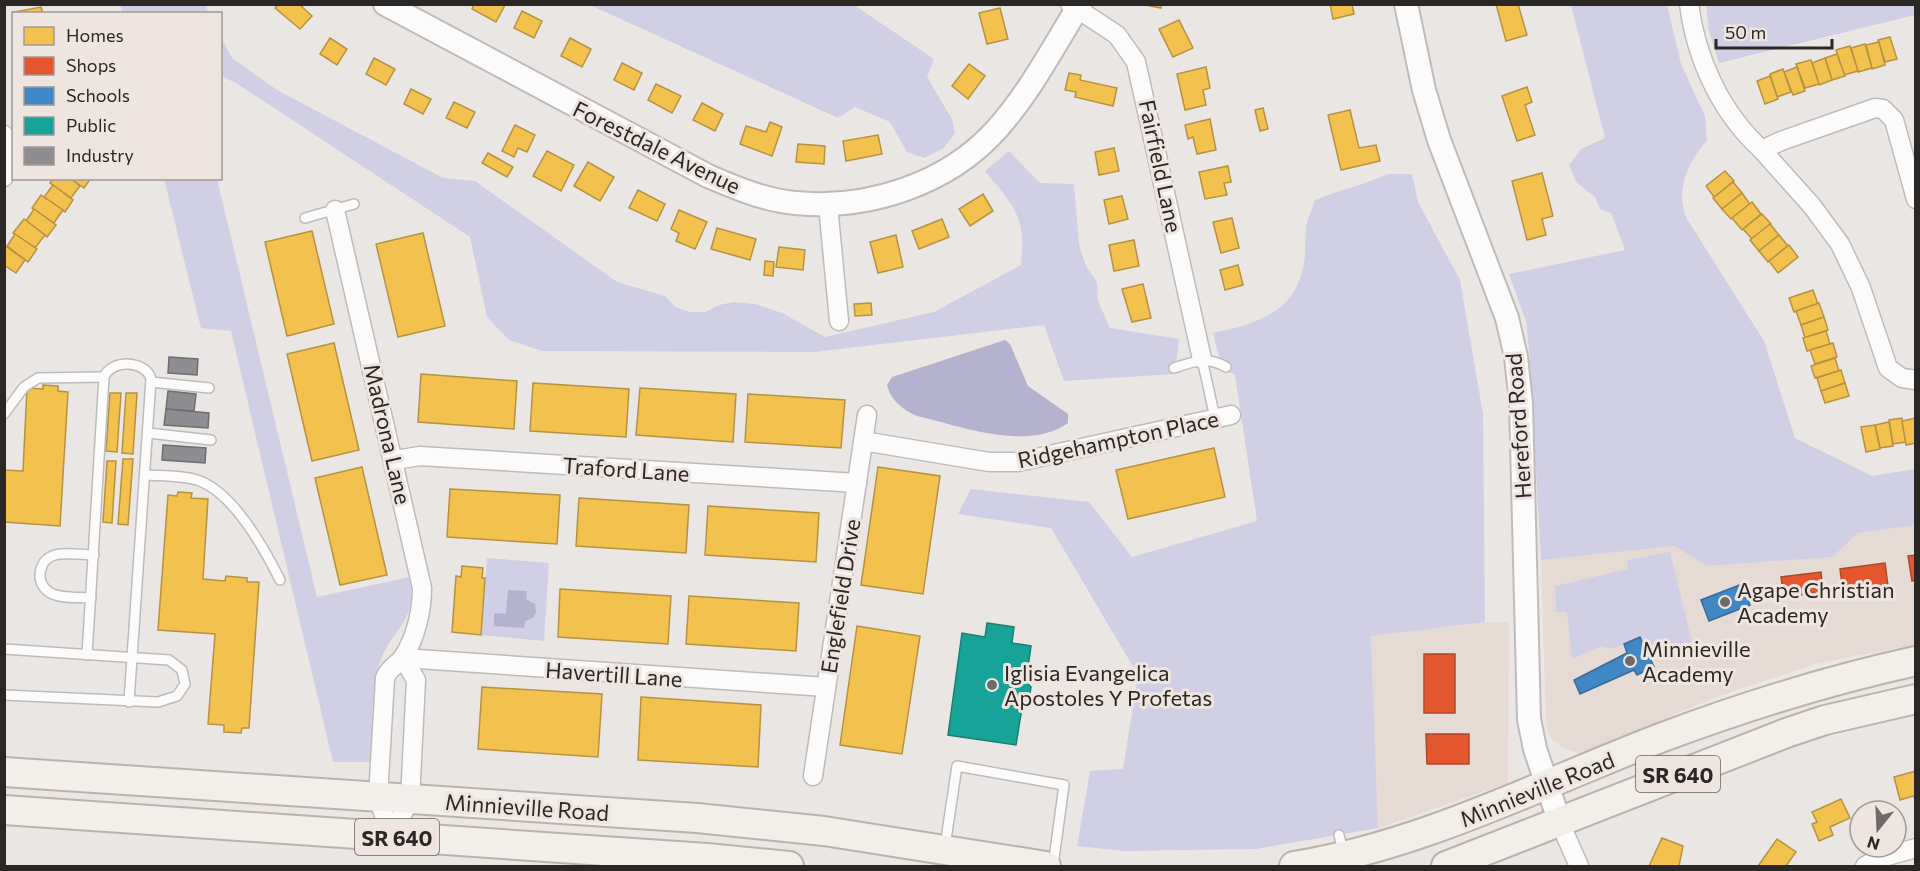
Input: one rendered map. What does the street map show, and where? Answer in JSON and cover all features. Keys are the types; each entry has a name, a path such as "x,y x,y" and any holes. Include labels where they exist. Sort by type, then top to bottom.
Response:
{"main road":[{"name":"Minnieville Road","path":"1294,867 1342,846 1429,831 1547,787 1733,711 1861,673 1916,661"},
{"name":"Minnieville Road","path":"1446,867 1789,732 1825,720 1916,699"},
{"name":"Minnieville Road","path":"4,772 697,818 824,831 945,848 1046,867"},
{"name":"Minnieville Road","path":"4,810 707,858 789,867"}],"street":[{"name":"Forestdale Avenue","path":"385,4 708,176 762,196 793,203 828,205 875,198 903,190 955,164 978,147 1014,109 1076,6"},
{"name":"Hereford Road","path":"1406,4 1424,90 1439,140 1493,280 1516,357 1521,403 1529,719 1535,749 1560,823"},
{"path":"1689,4 1697,46 1708,74 1733,117 1812,206 1840,244 1862,288 1888,368 1902,378 1916,380"},
{"name":"Fairfield Lane","path":"1076,6 1117,35 1136,62 1141,75 1202,359"},
{"path":"1762,150 1864,111 1883,109 1894,120 1916,199"},
{"path":"4,135 9,159 4,177"},
{"path":"828,205 839,321"},
{"name":"Madrona Lane","path":"335,210 395,460 422,588 418,620 403,658 389,669 386,678 378,797 391,837"},
{"name":"Englefield Drive","path":"813,776 867,415"},
{"name":"Ridgehampton Place","path":"863,441 989,462 1018,462 1223,416"},
{"name":"Traford Lane","path":"395,460 420,456 857,483"},
{"path":"391,837 410,799 416,680 403,658"},
{"name":"Havertill Lane","path":"403,658 778,686 826,687"},
{"path":"1560,823 1579,867"},
{"path":"1865,867 1880,858 1916,848"}],"lane":[{"path":"304,218 354,204"},
{"path":"1174,368 1202,359 1210,359 1226,367"},
{"path":"1202,359 1223,416"},
{"path":"87,655 105,377 110,367 116,364 141,366 150,374 151,382 129,702"},
{"path":"4,414 24,387 38,378 105,377"},
{"path":"151,382 209,388"},
{"path":"148,433 211,440"},
{"path":"145,475 193,479 209,486 236,511 256,537 280,580"},
{"path":"91,598 49,592 43,587 39,572 44,562 58,554 94,555"},
{"path":"4,650 132,657 175,662 182,670 185,684 182,692 170,700 129,702 4,695"},
{"path":"945,848 957,766 1064,785 1053,867"}],"shaded area":[{"path":"120,5 205,5 208,12 123,12"},
{"path":"590,5 854,5 934,59 927,77 952,119 955,133 944,148 924,158 907,152 890,122 855,107 838,118"},
{"path":"1571,5 1667,5 1681,64 1705,116 1707,140 1689,167 1683,187 1683,208 1687,219 1764,341 1795,438 1872,476 1915,469 1915,525 1858,533 1832,557 1707,566 1675,546 1541,560 1526,321 1509,274 1625,250 1611,213 1600,209 1595,197 1576,182 1569,165 1581,149 1605,138"},
{"path":"1706,5 1915,5 1915,15 1719,63 1709,31"},
{"path":"222,39 232,58 277,90 443,178 475,181 617,282 665,296 675,307 690,312 705,312 719,305 734,302 755,304 782,313 825,337 934,312 1021,265 1020,223 1010,203 985,171 1009,151 1040,183 1074,184 1079,245 1086,266 1097,282 1098,301 1110,328 1179,339 1175,374 1064,381 1044,325 814,352 542,351 509,340 487,317 470,237 236,83 222,76"},
{"path":"1388,174 1412,174 1418,202 1460,280 1483,414 1485,622 1371,636 1378,828 1256,849 1124,851 1077,846 1090,771 1123,769 1138,675 1051,528 958,514 971,489 1089,502 1132,557 1257,521 1235,375 1222,368 1213,333 1255,322 1268,316 1289,299 1297,287 1302,272 1307,222 1315,200"},
{"path":"164,180 217,180 317,597 410,577 410,606 407,616 384,653 376,677 371,762 333,762 231,331 201,328"},
{"path":"1005,340 1010,344 1028,386 1068,414 1068,423 1052,431 1033,436 994,434 917,416 907,411 891,396 887,385 892,377"},
{"path":"1915,525 1915,645 1818,663 1714,698 1581,754 1564,748 1551,739 1546,722 1541,560 1676,546 1707,566 1832,557 1858,533"},
{"path":"1670,552 1692,642 1648,655 1640,637 1612,649 1602,646 1572,659 1567,612 1556,612 1555,586 1628,569 1627,560"},
{"path":"487,558 549,563 544,641 481,635"},
{"path":"508,590 527,591 526,599 535,604 536,613 533,618 525,621 524,628 494,626 494,613 506,614"},
{"path":"1485,622 1509,622 1508,783 1378,828 1371,636"}],"building: Homes":[{"path":"279,4 299,4 312,16 300,29 275,8"},
{"path":"474,4 505,5 496,22 472,9"},
{"path":"1140,4 1161,4 1161,8"},
{"path":"1330,4 1352,4 1354,14 1333,19"},
{"path":"1496,4 1518,4 1527,35 1506,41"},
{"path":"41,7 42,12 14,12"},
{"path":"1000,8 1008,39 987,44 979,13"},
{"path":"522,11 542,21 534,38 514,28"},
{"path":"1179,20 1193,48 1173,57 1159,29"},
{"path":"1890,37 1897,59 1885,62 1878,40"},
{"path":"330,38 347,49 337,65 320,54"},
{"path":"570,38 591,49 582,67 561,56"},
{"path":"1879,42 1885,65 1872,69 1866,45"},
{"path":"1865,44 1872,68 1858,72 1851,48"},
{"path":"1850,46 1858,71 1844,75 1836,50"},
{"path":"1837,54 1845,76 1832,80 1825,58"},
{"path":"374,58 395,69 386,85 366,74"},
{"path":"1825,58 1832,80 1819,85 1812,63"},
{"path":"1811,60 1819,84 1805,88 1796,64"},
{"path":"622,63 642,73 634,90 614,80"},
{"path":"969,64 985,76 968,99 952,86"},
{"path":"1206,67 1210,88 1203,90 1206,105 1185,110 1177,74"},
{"path":"1797,67 1805,91 1793,95 1784,72"},
{"path":"1783,69 1791,92 1777,97 1770,74"},
{"path":"1069,73 1081,75 1080,80 1117,88 1113,106 1075,97 1076,92 1065,90"},
{"path":"1770,76 1778,99 1765,104 1757,81"},
{"path":"656,84 681,96 672,113 648,100"},
{"path":"1527,87 1532,102 1525,105 1535,135 1517,141 1502,96"},
{"path":"411,89 431,99 423,114 404,104"},
{"path":"454,102 475,112 467,128 446,118"},
{"path":"702,103 723,114 715,131 693,120"},
{"path":"1263,108 1268,129 1260,131 1255,110"},
{"path":"1350,110 1359,148 1376,145 1380,161 1341,170 1328,115"},
{"path":"1210,119 1216,150 1197,154 1193,137 1188,139 1185,125"},
{"path":"770,122 782,127 772,156 740,144 746,126 766,132"},
{"path":"515,125 535,135 527,152 518,148 514,157 502,151"},
{"path":"878,135 882,154 846,161 843,141"},
{"path":"798,144 825,146 824,164 796,162"},
{"path":"1114,148 1119,171 1099,175 1095,152"},
{"path":"547,151 574,165 561,191 533,176"},
{"path":"488,153 513,167 507,177 482,163"},
{"path":"588,162 614,177 600,201 574,186"},
{"path":"1228,166 1231,182 1224,183 1227,195 1205,199 1199,172"},
{"path":"1725,171 1734,181 1714,197 1706,186"},
{"path":"1542,173 1553,216 1542,219 1546,235 1527,240 1512,181"},
{"path":"52,180 72,180 80,186 71,198 50,183"},
{"path":"73,180 90,180 84,188"},
{"path":"1733,182 1742,193 1722,209 1713,198"},
{"path":"53,185 73,200 65,212 44,197"},
{"path":"638,190 665,204 657,221 629,208"},
{"path":"1742,193 1750,204 1731,219 1722,209"},
{"path":"983,194 993,211 970,226 959,209"},
{"path":"41,195 63,210 54,223 32,208"},
{"path":"1122,196 1128,219 1109,224 1104,200"},
{"path":"1752,202 1761,214 1742,230 1732,218"},
{"path":"34,209 56,225 47,237 26,221"},
{"path":"679,210 707,222 695,249 676,241 679,233 671,229"},
{"path":"1762,214 1771,224 1752,239 1743,229"},
{"path":"1232,218 1239,248 1221,253 1213,222"},
{"path":"24,219 45,235 35,248 13,233"},
{"path":"942,219 949,237 919,249 912,231"},
{"path":"1770,224 1779,235 1759,251 1750,240"},
{"path":"717,228 756,239 750,260 711,249"},
{"path":"312,231 334,324 287,336 265,242"},
{"path":"423,233 445,326 398,337 376,244"},
{"path":"15,234 37,249 28,262 7,246"},
{"path":"896,235 903,267 878,273 870,242"},
{"path":"1779,235 1788,246 1768,262 1759,251"},
{"path":"1134,240 1139,266 1114,271 1109,245"},
{"path":"4,245 25,260 16,273 4,265"},
{"path":"1789,245 1798,257 1778,273 1769,261"},
{"path":"779,247 805,250 803,270 776,267"},
{"path":"765,261 774,262 773,276 764,275"},
{"path":"1238,265 1243,285 1225,290 1220,270"},
{"path":"1143,284 1151,318 1132,322 1122,289"},
{"path":"1813,290 1818,304 1794,312 1789,298"},
{"path":"871,303 872,315 855,316 854,304"},
{"path":"1819,303 1824,317 1801,325 1796,311"},
{"path":"1824,317 1828,330 1805,338 1801,325"},
{"path":"1826,331 1830,344 1807,351 1803,338"},
{"path":"334,343 359,450 312,461 287,354"},
{"path":"1833,343 1837,357 1815,364 1810,350"},
{"path":"1835,358 1839,371 1815,378 1811,366"},
{"path":"1841,370 1845,383 1821,391 1817,378"},
{"path":"421,374 517,381 514,429 418,422"},
{"path":"533,383 629,389 626,437 530,431"},
{"path":"1845,383 1849,396 1825,403 1821,391"},
{"path":"43,385 58,386 58,391 68,392 60,526 4,522 4,470 23,471 27,388 43,389"},
{"path":"640,388 736,394 733,442 636,435"},
{"path":"110,393 121,393 117,452 106,451"},
{"path":"126,393 137,393 133,454 122,453"},
{"path":"748,394 845,400 841,448 745,442"},
{"path":"1902,418 1906,442 1893,444 1889,420"},
{"path":"1916,418 1916,443 1906,445 1902,421"},
{"path":"1889,422 1893,446 1880,448 1875,425"},
{"path":"1875,425 1880,449 1866,452 1861,427"},
{"path":"1214,448 1225,497 1128,519 1116,470"},
{"path":"123,459 133,459 128,525 118,524"},
{"path":"107,461 116,461 112,523 103,522"},
{"path":"362,467 387,575 340,585 315,478"},
{"path":"878,467 940,476 923,594 861,585"},
{"path":"450,489 560,495 557,544 447,537"},
{"path":"178,492 192,493 191,498 208,499 203,579 225,581 226,576 247,578 247,582 259,582 249,728 242,728 241,733 224,732 224,725 208,724 215,634 158,630 168,495 177,496"},
{"path":"579,498 689,505 686,553 576,546"},
{"path":"708,506 819,513 816,562 705,555"},
{"path":"462,566 483,568 482,578 485,578 481,635 452,632 456,576 461,577"},
{"path":"560,589 671,596 668,644 558,637"},
{"path":"689,596 799,603 796,651 686,644"},
{"path":"857,626 920,636 902,754 840,745"},
{"path":"482,687 602,694 598,757 478,749"},
{"path":"641,697 761,705 758,767 638,760"},
{"path":"1916,771 1916,800 1913,796 1900,799 1894,777"},
{"path":"1841,799 1848,819 1830,827 1833,835 1819,841 1812,824 1817,822 1812,812"},
{"path":"1662,838 1683,846 1679,866 1649,866"},
{"path":"1777,839 1796,852 1786,866 1758,866"}],"building: Shops":[{"path":"1916,555 1916,580 1912,581 1908,556"},
{"path":"1885,563 1888,586 1843,592 1840,569"},
{"path":"1821,572 1823,592 1784,597 1781,577"},
{"path":"1424,654 1455,654 1455,713 1424,713"},
{"path":"1426,734 1469,734 1469,764 1427,764"}],"building: Schools":[{"name":"Agape Christian Academy","path":"1742,584 1750,605 1709,621 1701,600"},
{"name":"Minnieville Academy","path":"1640,637 1654,667 1637,675 1634,670 1580,694 1574,680 1627,653 1624,644"}],"building: Public":[{"name":"Iglisia Evangelica Apostoles Y Profetas","path":"987,623 1014,627 1012,643 1031,646 1026,682 1031,687 1028,705 1022,708 1016,745 948,735 962,633 985,637"}],"building: Industry":[{"path":"169,357 198,359 197,375 168,373"},
{"path":"168,391 196,394 194,411 166,409"},
{"path":"166,409 209,413 208,428 164,425"},
{"path":"163,445 206,448 205,463 162,460"}],"place":[{"name":"Agape Christian Academy","path":"1725,602"},
{"name":"Minnieville Academy","path":"1630,661"},
{"name":"Iglisia Evangelica Apostoles Y Profetas","path":"992,685"}]}
